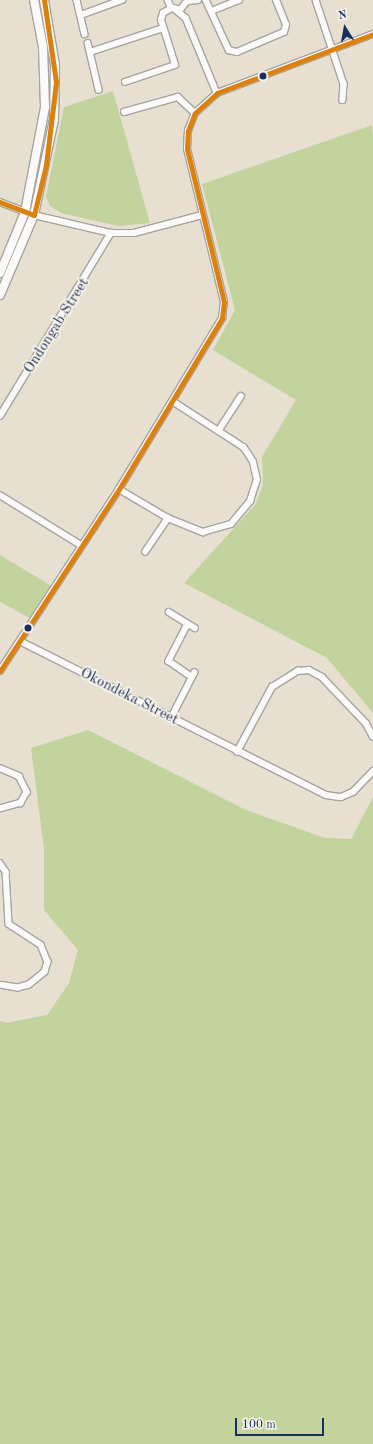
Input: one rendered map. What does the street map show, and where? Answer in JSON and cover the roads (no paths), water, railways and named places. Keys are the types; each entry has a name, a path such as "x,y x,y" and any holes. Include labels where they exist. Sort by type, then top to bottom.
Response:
{"main road":[{"path":"0,273 25,212 45,107 43,47 34,0"},
{"path":"0,295 34,215 52,126 56,82 44,0"}],"street":[{"path":"77,0 85,34"},
{"path":"81,15 122,0"},
{"path":"168,0 174,9 186,18"},
{"path":"125,82 173,68 174,61 163,28 161,16 188,2 198,0"},
{"path":"206,0 214,10 230,50 237,52 284,32 286,25 276,0"},
{"path":"214,10 239,0"},
{"path":"316,0 331,50 344,84 343,100"},
{"path":"188,2 186,18 217,93"},
{"path":"90,52 163,28"},
{"path":"0,671 22,642 81,545 119,489 173,402 224,310 187,149 188,131 195,114 217,93 373,34"},
{"path":"88,43 99,90"},
{"path":"124,112 178,97 195,114"},
{"path":"0,202 34,215 111,233 134,233 202,215"},
{"name":"Ondongab Street","path":"0,416 111,233"},
{"path":"219,430 241,396"},
{"path":"119,489 193,531 217,530 231,524 250,501 257,480 253,462 244,448 219,430 173,402"},
{"path":"0,495 81,545"},
{"path":"145,552 168,518"},
{"path":"169,612 195,628"},
{"path":"171,718 193,675 169,661 188,624"},
{"name":"Okondeka Street","path":"22,642 237,752 326,795 341,797 353,792 373,771"},
{"path":"237,752 272,687 298,671 309,670 322,677 366,724 373,736"},
{"path":"0,768 19,776 27,792 21,803 0,809"},
{"path":"0,863 6,872 9,924 41,945 48,962 45,972 29,985 18,988 0,985"}]}
